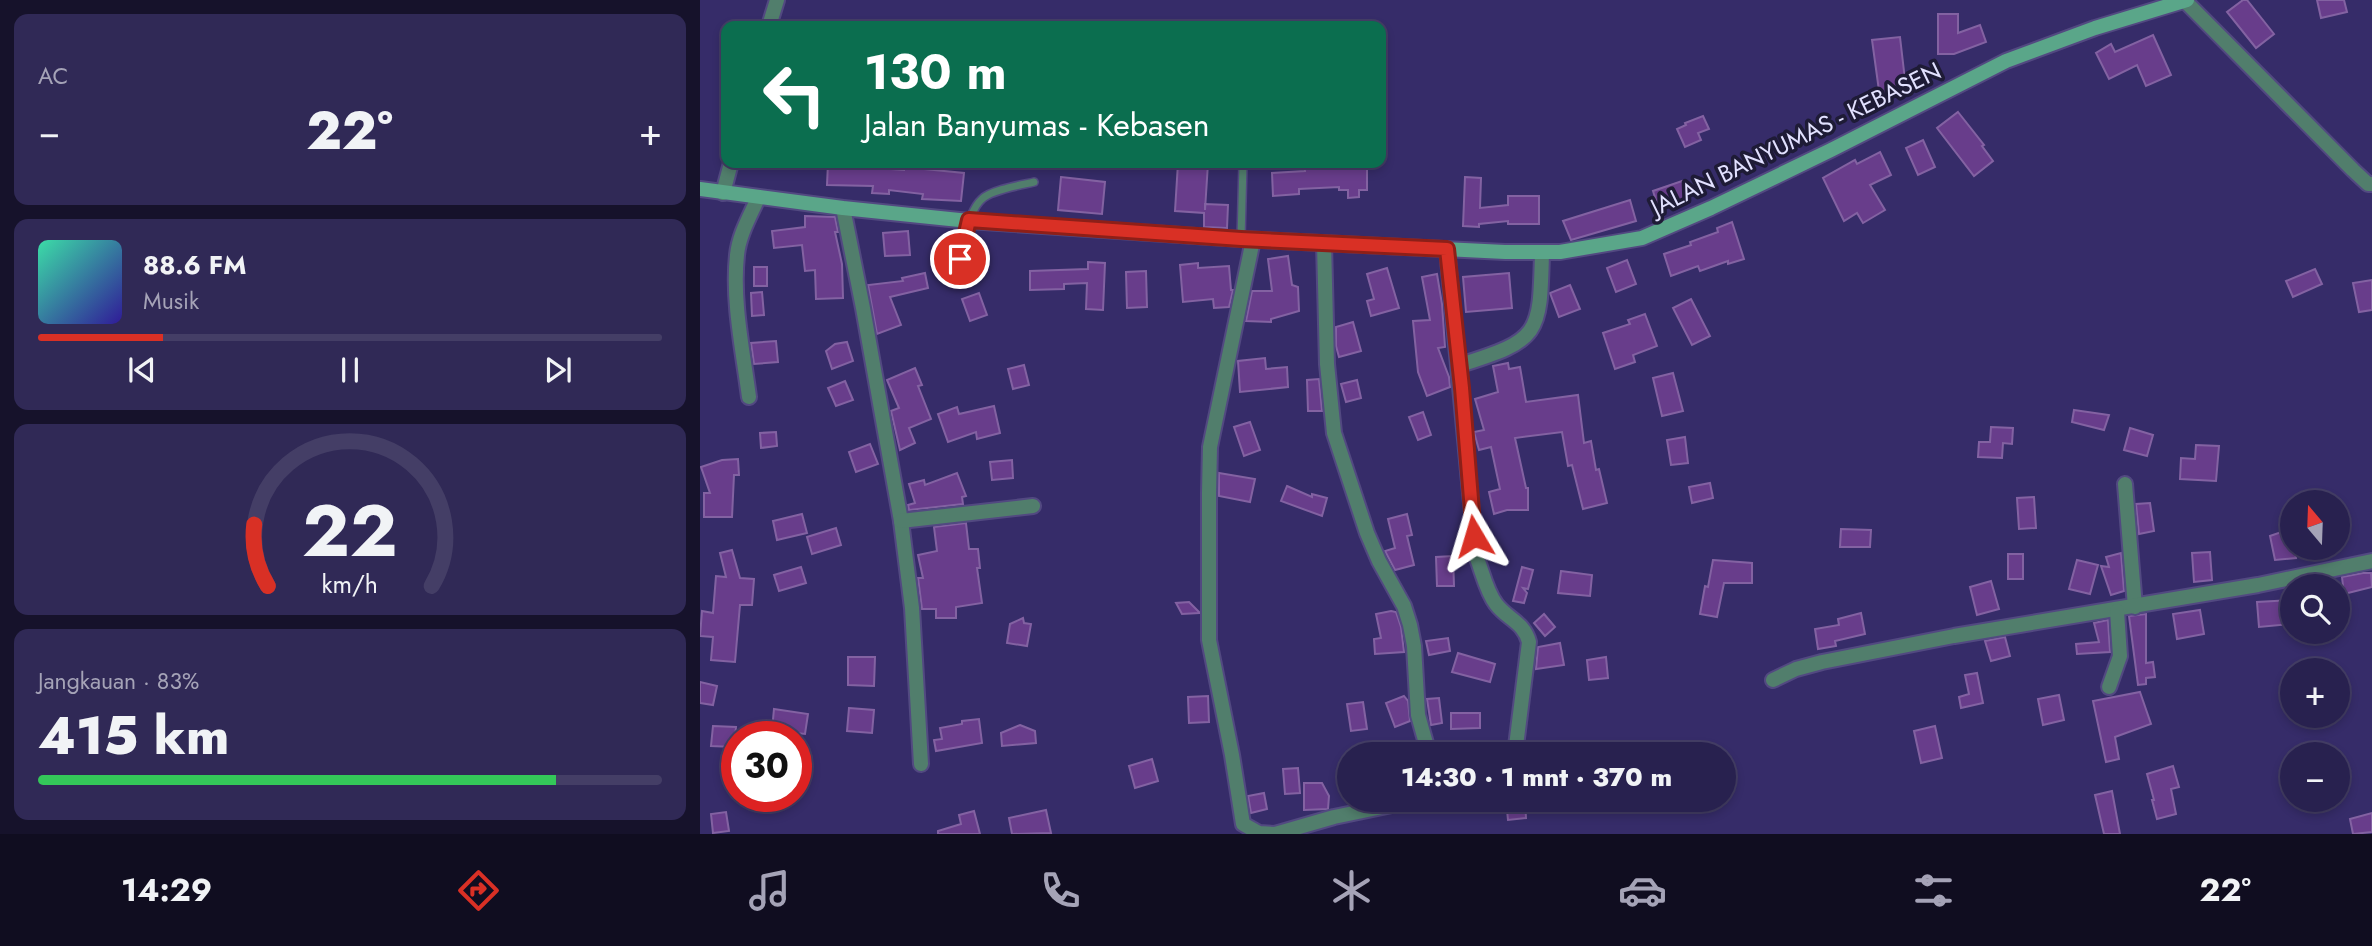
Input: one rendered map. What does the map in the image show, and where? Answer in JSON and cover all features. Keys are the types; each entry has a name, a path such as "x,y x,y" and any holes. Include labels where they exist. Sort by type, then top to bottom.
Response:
{"main road":[{"name":"JALAN BANYUMAS - KEBASEN","path":"700,189 843,208 969,220 1247,240 1560,252 1642,237 1712,208 2006,61 2167,3 2186,0"}],"street":[{"path":"771,21 777,0"},
{"path":"2186,0 2353,170 2368,184 2372,184"},
{"path":"723,193 730,168"},
{"path":"749,397 737,291 737,254 741,236 758,198"},
{"path":"843,208 901,522 912,608 921,764"},
{"path":"1247,240 1210,447 1209,493 1209,640 1243,824 1259,832 1275,834 1358,812"},
{"path":"1324,243 1327,364 1334,433 1367,533 1404,606 1410,625 1414,646 1418,715 1426,742"},
{"path":"1447,249 1476,556 1494,603 1522,626 1529,642 1516,742"},
{"path":"1460,365 1503,351 1518,343 1531,331 1540,307 1542,253"},
{"path":"2125,484 2136,607"},
{"path":"901,522 1033,506"},
{"path":"1773,680 1796,669 1822,662 2019,625 2117,611 2372,561"},
{"path":"2109,687 2120,656 2117,611"}],"lane":[{"path":"1243,168 1247,240"},
{"path":"953,269 960,259 969,220 982,199 1001,190 1034,182"}],"building":[{"path":"2247,0 2274,34 2256,48 2227,12"},
{"path":"2317,0 2344,0 2347,12 2321,18"},
{"path":"1938,14 1958,14 1958,33 1980,25 1986,42 1954,54 1938,54"},
{"path":"2153,35 2171,75 2146,86 2137,65 2109,79 2096,53 2111,44 2115,52"},
{"path":"1900,37 1905,80 1898,85 1902,95 1880,98 1872,40"},
{"path":"1958,112 1993,161 1974,176 1937,128"},
{"path":"1703,116 1709,129 1698,133 1701,140 1685,147 1677,129"},
{"path":"1923,140 1935,167 1918,175 1906,148"},
{"path":"1880,152 1891,175 1870,185 1885,210 1863,223 1857,213 1844,221 1823,178 1855,160 1857,164"},
{"path":"828,168 914,168 964,173 961,201 922,199 923,194 889,190 889,194 872,193 873,186 827,185"},
{"path":"1178,168 1208,168 1205,204 1228,205 1227,228 1204,227 1204,213 1175,211"},
{"path":"1305,168 1367,168 1367,190 1359,190 1359,197 1348,198 1348,190 1339,190 1339,187 1299,189 1299,194 1273,196 1272,173 1305,171"},
{"path":"1061,177 1105,182 1102,214 1058,210"},
{"path":"1465,177 1481,178 1480,208 1508,205 1508,196 1539,196 1539,224 1508,224 1508,221 1479,224 1479,227 1463,226"},
{"path":"1682,181 1689,200 1659,210 1653,191"},
{"path":"1630,200 1636,221 1571,240 1563,221"},
{"path":"805,216 835,217 838,232 835,232 842,264 843,298 816,299 815,270 805,271 802,245 774,248 772,231 805,227"},
{"path":"1732,222 1744,259 1728,264 1728,261 1700,271 1698,266 1671,276 1664,254 1691,245 1690,242 1718,232 1717,228"},
{"path":"908,231 910,255 885,256 883,233"},
{"path":"1288,256 1292,285 1298,287 1299,311 1271,319 1271,322 1246,321 1252,291 1272,291 1268,259"},
{"path":"1627,260 1636,284 1616,292 1607,268"},
{"path":"1088,262 1105,263 1103,310 1086,309 1087,283 1064,284 1064,289 1030,290 1030,271 1088,269"},
{"path":"1198,263 1198,268 1229,266 1233,290 1229,307 1214,308 1213,299 1183,302 1180,265"},
{"path":"754,267 767,267 767,286 754,286"},
{"path":"1387,268 1399,308 1371,316 1367,301 1374,299 1367,274"},
{"path":"2315,269 2322,284 2293,297 2286,281"},
{"path":"1146,271 1147,307 1127,308 1126,272"},
{"path":"925,273 928,288 890,297 901,325 877,334 868,285 903,281 902,278"},
{"path":"1509,273 1512,308 1466,312 1463,277"},
{"path":"1437,274 1445,347 1438,348 1450,387 1427,396 1418,372 1413,321 1430,320 1422,277"},
{"path":"2372,280 2372,310 2359,312 2353,283"},
{"path":"1570,285 1580,309 1559,317 1550,293"},
{"path":"762,292 764,315 752,316 751,293"},
{"path":"979,293 987,315 970,321 962,299"},
{"path":"1691,299 1710,336 1692,345 1673,308"},
{"path":"1645,314 1657,346 1633,355 1635,362 1615,369 1603,333 1630,324 1628,320"},
{"path":"1353,322 1361,351 1339,357 1336,327"},
{"path":"776,341 778,362 754,364 751,343"},
{"path":"847,342 853,361 832,369 826,351 835,344"},
{"path":"1265,358 1266,369 1287,367 1288,387 1240,392 1238,361"},
{"path":"1508,363 1509,369 1520,367 1526,402 1578,395 1584,443 1591,441 1596,470 1599,469 1607,503 1583,509 1572,465 1568,466 1562,432 1515,438 1528,488 1528,510 1507,510 1494,514 1489,492 1500,489 1491,447 1479,450 1474,432 1484,430 1475,399 1498,392 1493,366"},
{"path":"1024,365 1029,385 1013,389 1008,369"},
{"path":"915,368 922,385 918,386 931,419 909,428 915,443 900,450 891,411 899,408 887,380"},
{"path":"1673,373 1683,411 1662,416 1653,378"},
{"path":"1319,379 1322,411 1308,411 1307,380"},
{"path":"1357,380 1361,398 1346,402 1341,384"},
{"path":"845,381 853,400 836,406 828,388"},
{"path":"994,406 1000,433 977,439 976,432 948,442 938,414 957,407 959,414"},
{"path":"2074,410 2109,415 2104,430 2072,422"},
{"path":"1423,412 1431,435 1418,440 1409,417"},
{"path":"1250,422 1260,450 1244,456 1234,427"},
{"path":"1991,427 2013,428 2012,444 2003,443 2002,458 1978,457 1979,442 1990,442"},
{"path":"2130,428 2153,435 2147,456 2124,450"},
{"path":"776,432 777,446 761,448 760,433"},
{"path":"1685,437 1688,463 1671,465 1667,440"},
{"path":"870,444 878,464 856,472 849,452"},
{"path":"2196,445 2219,446 2216,481 2180,479 2181,458 2195,459"},
{"path":"738,459 739,475 734,475 732,517 704,517 704,493 710,493 701,467 722,460"},
{"path":"1012,460 1013,478 992,480 990,462"},
{"path":"957,473 966,496 962,497 963,504 909,510 908,505 915,503 909,484 924,480 925,485"},
{"path":"1219,473 1255,479 1250,502 1219,496"},
{"path":"1710,483 1713,498 1692,503 1689,487"},
{"path":"1287,486 1312,497 1312,494 1327,498 1322,516 1281,501"},
{"path":"2034,497 2036,528 2019,529 2017,498"},
{"path":"2150,503 2154,531 2139,534 2136,504"},
{"path":"802,514 807,533 777,540 773,521"},
{"path":"1407,514 1412,535 1407,536 1414,565 1395,570 1385,551 1395,548 1388,519"},
{"path":"966,523 969,549 978,549 980,568 977,568 982,603 956,607 956,618 936,618 936,609 922,609 918,578 923,578 918,555 937,551 934,527"},
{"path":"836,528 841,545 812,554 807,537"},
{"path":"1841,529 1871,530 1870,547 1840,547"},
{"path":"2280,532 2280,560 2275,560 2270,536"},
{"path":"732,550 740,578 754,579 752,605 740,605 735,662 711,660 713,637 700,636 702,611 713,613 716,576 726,577 720,553"},
{"path":"2210,552 2212,580 2194,582 2192,553"},
{"path":"2121,553 2124,591 2111,595 2101,566 2109,567 2106,557"},
{"path":"2008,554 2023,554 2023,579 2008,579"},
{"path":"1453,556 1454,586 1437,586 1436,557"},
{"path":"1713,560 1752,563 1752,583 1724,583 1717,617 1700,614"},
{"path":"2077,560 2098,565 2090,594 2069,589"},
{"path":"801,567 806,583 779,591 774,575"},
{"path":"1522,567 1533,570 1528,589 1523,588 1527,593 1524,603 1513,601"},
{"path":"1561,571 1592,575 1590,596 1558,593"},
{"path":"2371,573 2372,587 2350,592 2350,575"},
{"path":"1991,581 1999,609 1977,615 1970,587"},
{"path":"2280,601 2280,625 2259,627 2257,602"},
{"path":"1189,602 1199,613 1182,614 1176,603"},
{"path":"2200,610 2204,634 2177,639 2173,614"},
{"path":"1396,612 1401,627 1404,652 1375,654 1374,639 1381,638 1376,614"},
{"path":"1861,613 1865,634 1835,641 1836,646 1818,649 1815,629 1839,625 1838,619"},
{"path":"1544,614 1555,627 1545,636 1534,623"},
{"path":"2146,614 2146,663 2153,662 2155,677 2146,678 2146,684 2138,685 2129,616"},
{"path":"1023,618 1024,623 1031,624 1027,646 1007,643 1010,624"},
{"path":"2108,620 2110,652 2077,654 2076,644 2099,642 2094,623"},
{"path":"2005,637 2010,656 1991,661 1985,641"},
{"path":"1448,638 1450,651 1429,655 1426,641"},
{"path":"1560,643 1564,665 1536,669 1538,647"},
{"path":"1458,653 1495,664 1490,682 1452,672"},
{"path":"848,657 875,657 874,686 848,685"},
{"path":"1606,657 1608,678 1589,680 1587,660"},
{"path":"1977,673 1983,703 1961,708 1959,697 1969,694 1965,675"},
{"path":"700,682 717,686 713,705 700,703"},
{"path":"2140,692 2151,724 2115,737 2119,759 2106,762 2093,701"},
{"path":"2059,695 2064,720 2043,725 2038,699"},
{"path":"1208,696 1209,722 1189,723 1188,697"},
{"path":"1404,696 1408,701 1410,721 1395,727 1386,703"},
{"path":"1439,698 1442,723 1431,725 1427,699"},
{"path":"1363,702 1367,729 1351,731 1347,704"},
{"path":"849,708 874,710 872,733 847,731"},
{"path":"774,709 808,714 807,721 773,721"},
{"path":"1451,713 1480,713 1480,728 1451,729"},
{"path":"979,719 982,743 936,751 934,740 942,739 940,728"},
{"path":"1020,725 1035,731 1036,743 1002,746 1001,733"},
{"path":"713,726 721,726 721,746 711,746"},
{"path":"1935,726 1942,758 1921,763 1914,731"},
{"path":"1152,759 1158,781 1135,788 1129,766"},
{"path":"2173,766 2179,787 2171,789 2176,814 2157,819 2147,774"},
{"path":"1298,768 1300,793 1285,794 1283,769"},
{"path":"1304,783 1322,783 1329,796 1328,809 1304,810"},
{"path":"2112,791 2120,834 2104,834 2095,795"},
{"path":"1264,793 1267,809 1251,813 1248,796"},
{"path":"1046,810 1051,833 1012,834 1009,818"},
{"path":"974,811 980,834 938,834 938,831 961,824 959,815"},
{"path":"726,812 729,831 713,833 711,814"},
{"path":"1507,812 1526,812 1526,818 1508,820"},
{"path":"2372,813 2372,832 2353,834 2350,819"}],"route":[{"path":"960,259 969,220 1241,239 1447,249 1469,460 1469,496 1474,536"}]}
